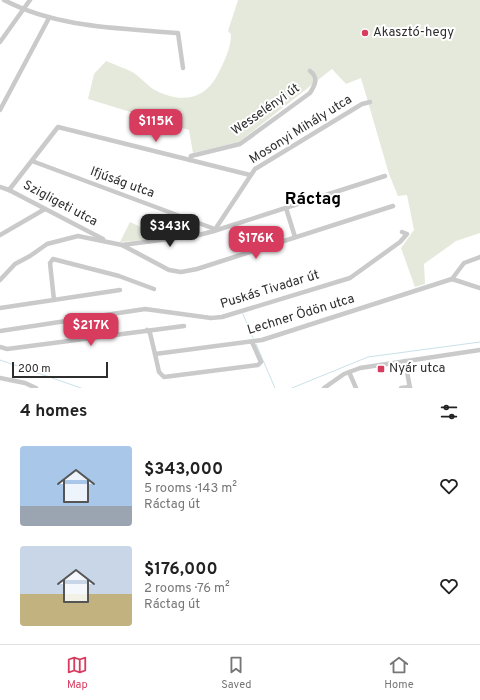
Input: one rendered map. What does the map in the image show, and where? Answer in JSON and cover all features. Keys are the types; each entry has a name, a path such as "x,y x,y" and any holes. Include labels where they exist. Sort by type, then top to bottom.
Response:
{"street":[{"path":"4,0 23,10 49,18 97,26 178,33 183,68"},
{"path":"0,42 30,0"},
{"path":"0,110 49,18"},
{"name":"Wesselényi út","path":"190,160 191,156 240,144 310,93 316,84 316,78 310,71"},
{"name":"Mosonyi Mihály utca","path":"32,161 58,127 250,175 260,165 362,104 370,102"},
{"path":"9,190 32,161"},
{"name":"Ifjúság utca","path":"32,161 212,228 214,231"},
{"path":"214,231 250,175"},
{"path":"122,245 199,235 385,176"},
{"name":"Szigligeti utca","path":"0,187 9,190 110,242"},
{"path":"0,280 15,264 47,244 78,236 122,245 162,267 181,272 197,270 393,206"},
{"path":"286,208 295,237"},
{"path":"0,235 45,209"},
{"name":"Puskás Tivadar út","path":"0,331 145,309 211,318 229,315 350,278 400,242 406,234 402,232"},
{"path":"480,257 464,263 452,279 480,288"},
{"path":"54,300 50,263 53,259 119,276 154,289"},
{"name":"Lechner Ödön utca","path":"155,354 252,342 452,279"},
{"path":"0,308 120,290"},
{"path":"0,347 7,349 184,326"},
{"path":"147,330 150,333 158,372 164,377 258,365 261,362 252,342"},
{"path":"324,388 349,372 360,368 480,350"},
{"path":"401,388 410,387 405,361"},
{"path":"349,372 356,388"},
{"path":"0,378 25,383 36,388"}],"shaded area":[{"path":"238,0 480,0 480,233 456,241 424,264 425,284 415,287 401,248 414,230 407,195 398,196 389,174 361,78 346,84 332,69 239,142 193,153 189,130 88,99 94,74 106,61 134,73 153,89 162,94 181,98 198,95 212,83 227,55 231,34 228,31"},
{"path":"130,222 147,230 144,240 120,242"}],"waterway":[{"path":"243,314 253,338"},
{"path":"292,388 368,357 480,342"},
{"path":"256,344 275,388"},
{"path":"0,360 81,388"}],"place":[{"name":"Akasztó-hegy","path":"365,33"},
{"name":"Nyár utca","path":"381,369"}],"district":[{"name":"Ráctag","path":"313,200"}]}
